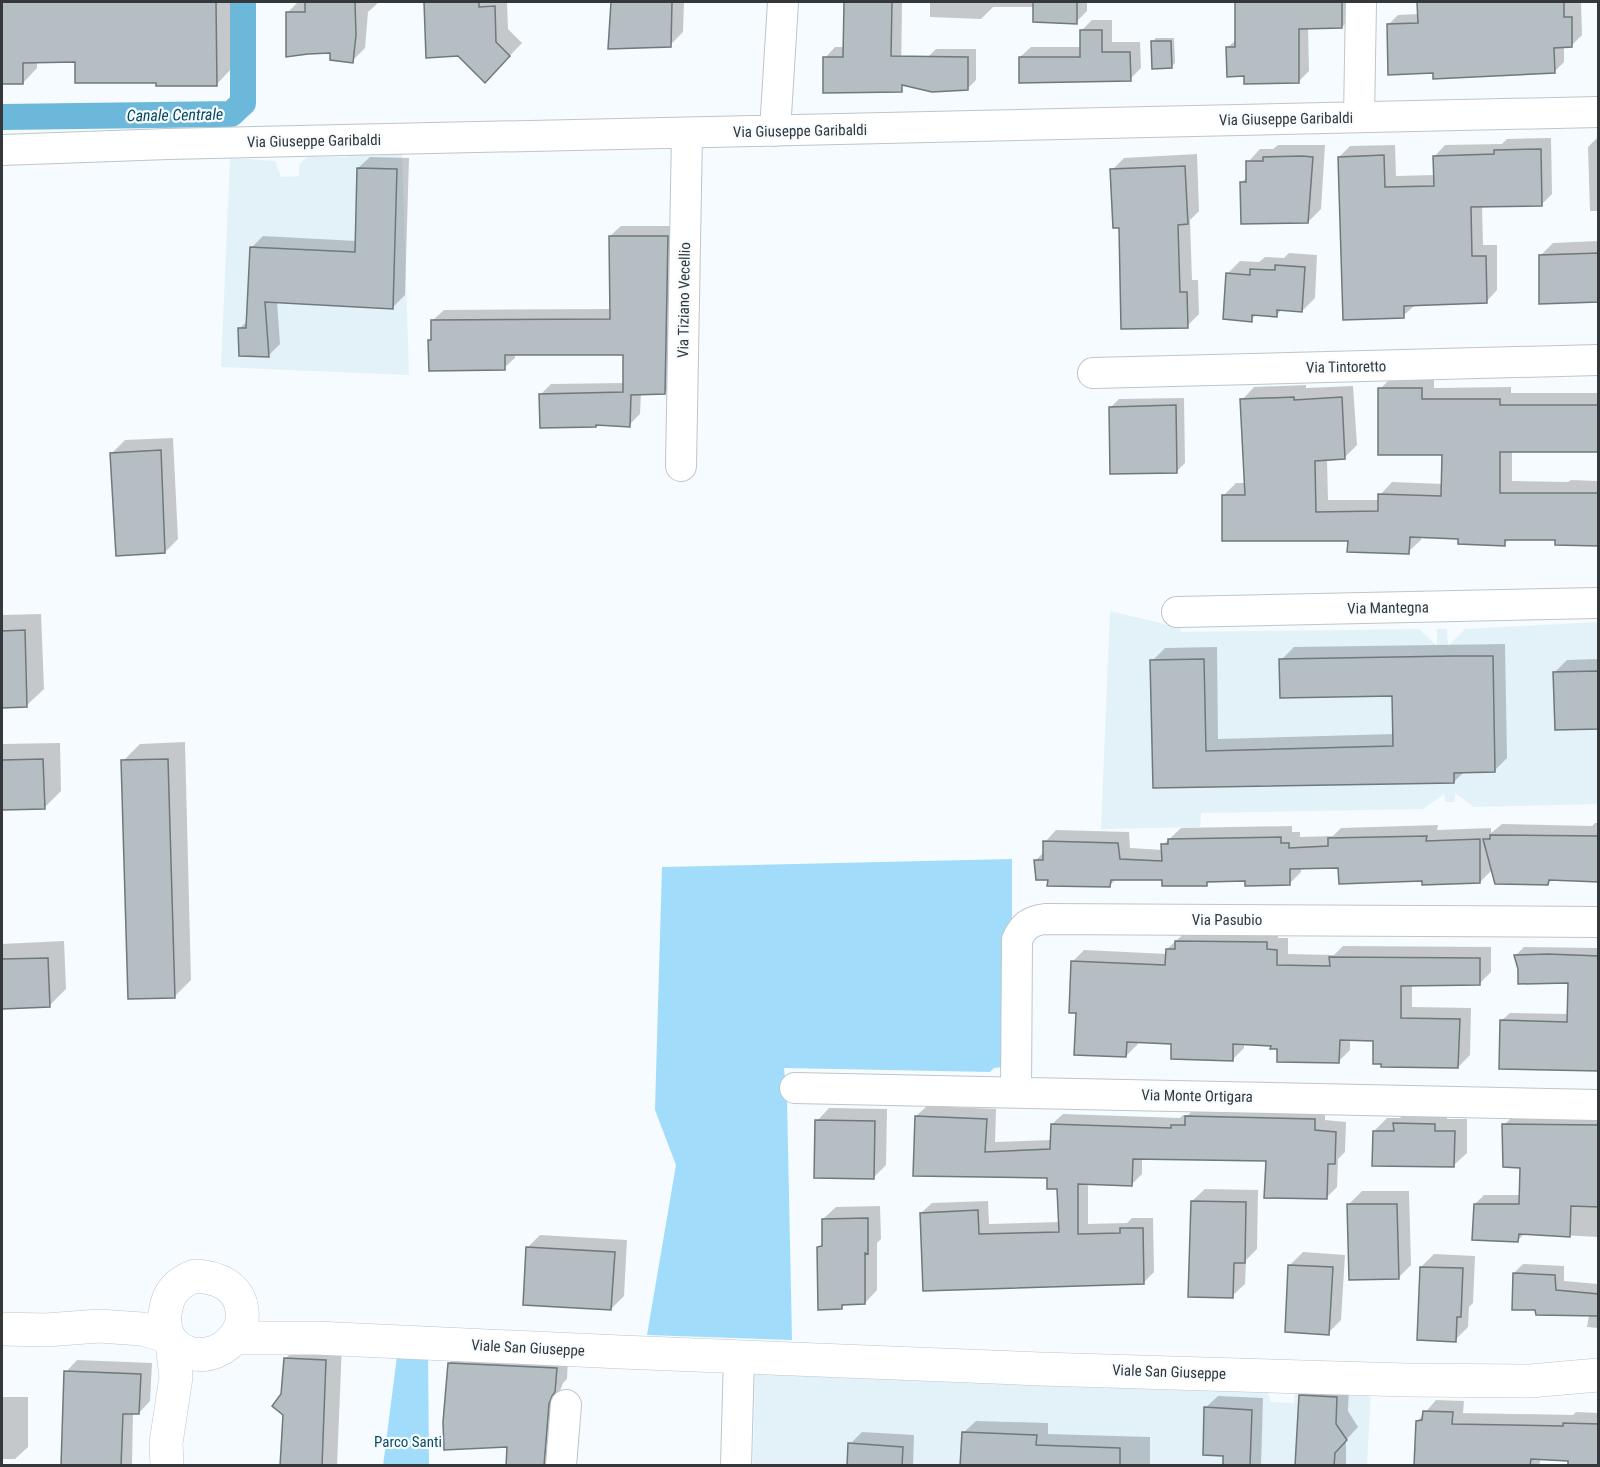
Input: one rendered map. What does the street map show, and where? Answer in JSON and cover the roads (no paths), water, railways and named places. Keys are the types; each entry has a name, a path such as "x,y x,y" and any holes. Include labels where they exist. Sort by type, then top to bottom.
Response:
{"main road":[{"name":"Viale San Giuseppe","path":"99,1326 167,1302 177,1286 195,1276 205,1276 225,1284 241,1302 316,1338"},
{"path":"167,1302 164,1326 170,1339 177,1377 166,1443 167,1466"},
{"path":"173,1466 189,1403 224,1346 240,1328 243,1317 241,1302"},
{"name":"Viale San Giuseppe","path":"2,1329 46,1330 99,1326 142,1329 170,1339 184,1351 198,1354 224,1346 316,1338 1041,1369 1483,1382 1599,1376"}],"street":[{"path":"774,131 783,2"},
{"path":"1359,117 1361,2"},
{"name":"Via Giuseppe Garibaldi","path":"2,150 192,143 1599,112"},
{"name":"Via Tiziano Vecellio","path":"681,466 687,133"},
{"name":"Via Tintoretto","path":"1093,373 1599,360"},
{"name":"Via Mantegna","path":"1177,612 1599,603"},
{"name":"Via Pasubio","path":"1016,1092 1017,940 1021,930 1035,921 1056,919 1599,922"},
{"name":"Via Monte Ortigara","path":"795,1088 1599,1105"},
{"path":"736,1466 739,1357"},
{"path":"561,1466 566,1405"}],"waterway":[{"name":"Canale Centrale","path":"2,117 231,114 243,103 243,2"}],"park label":[{"name":"Parco Santi","path":"408,1442"}]}
